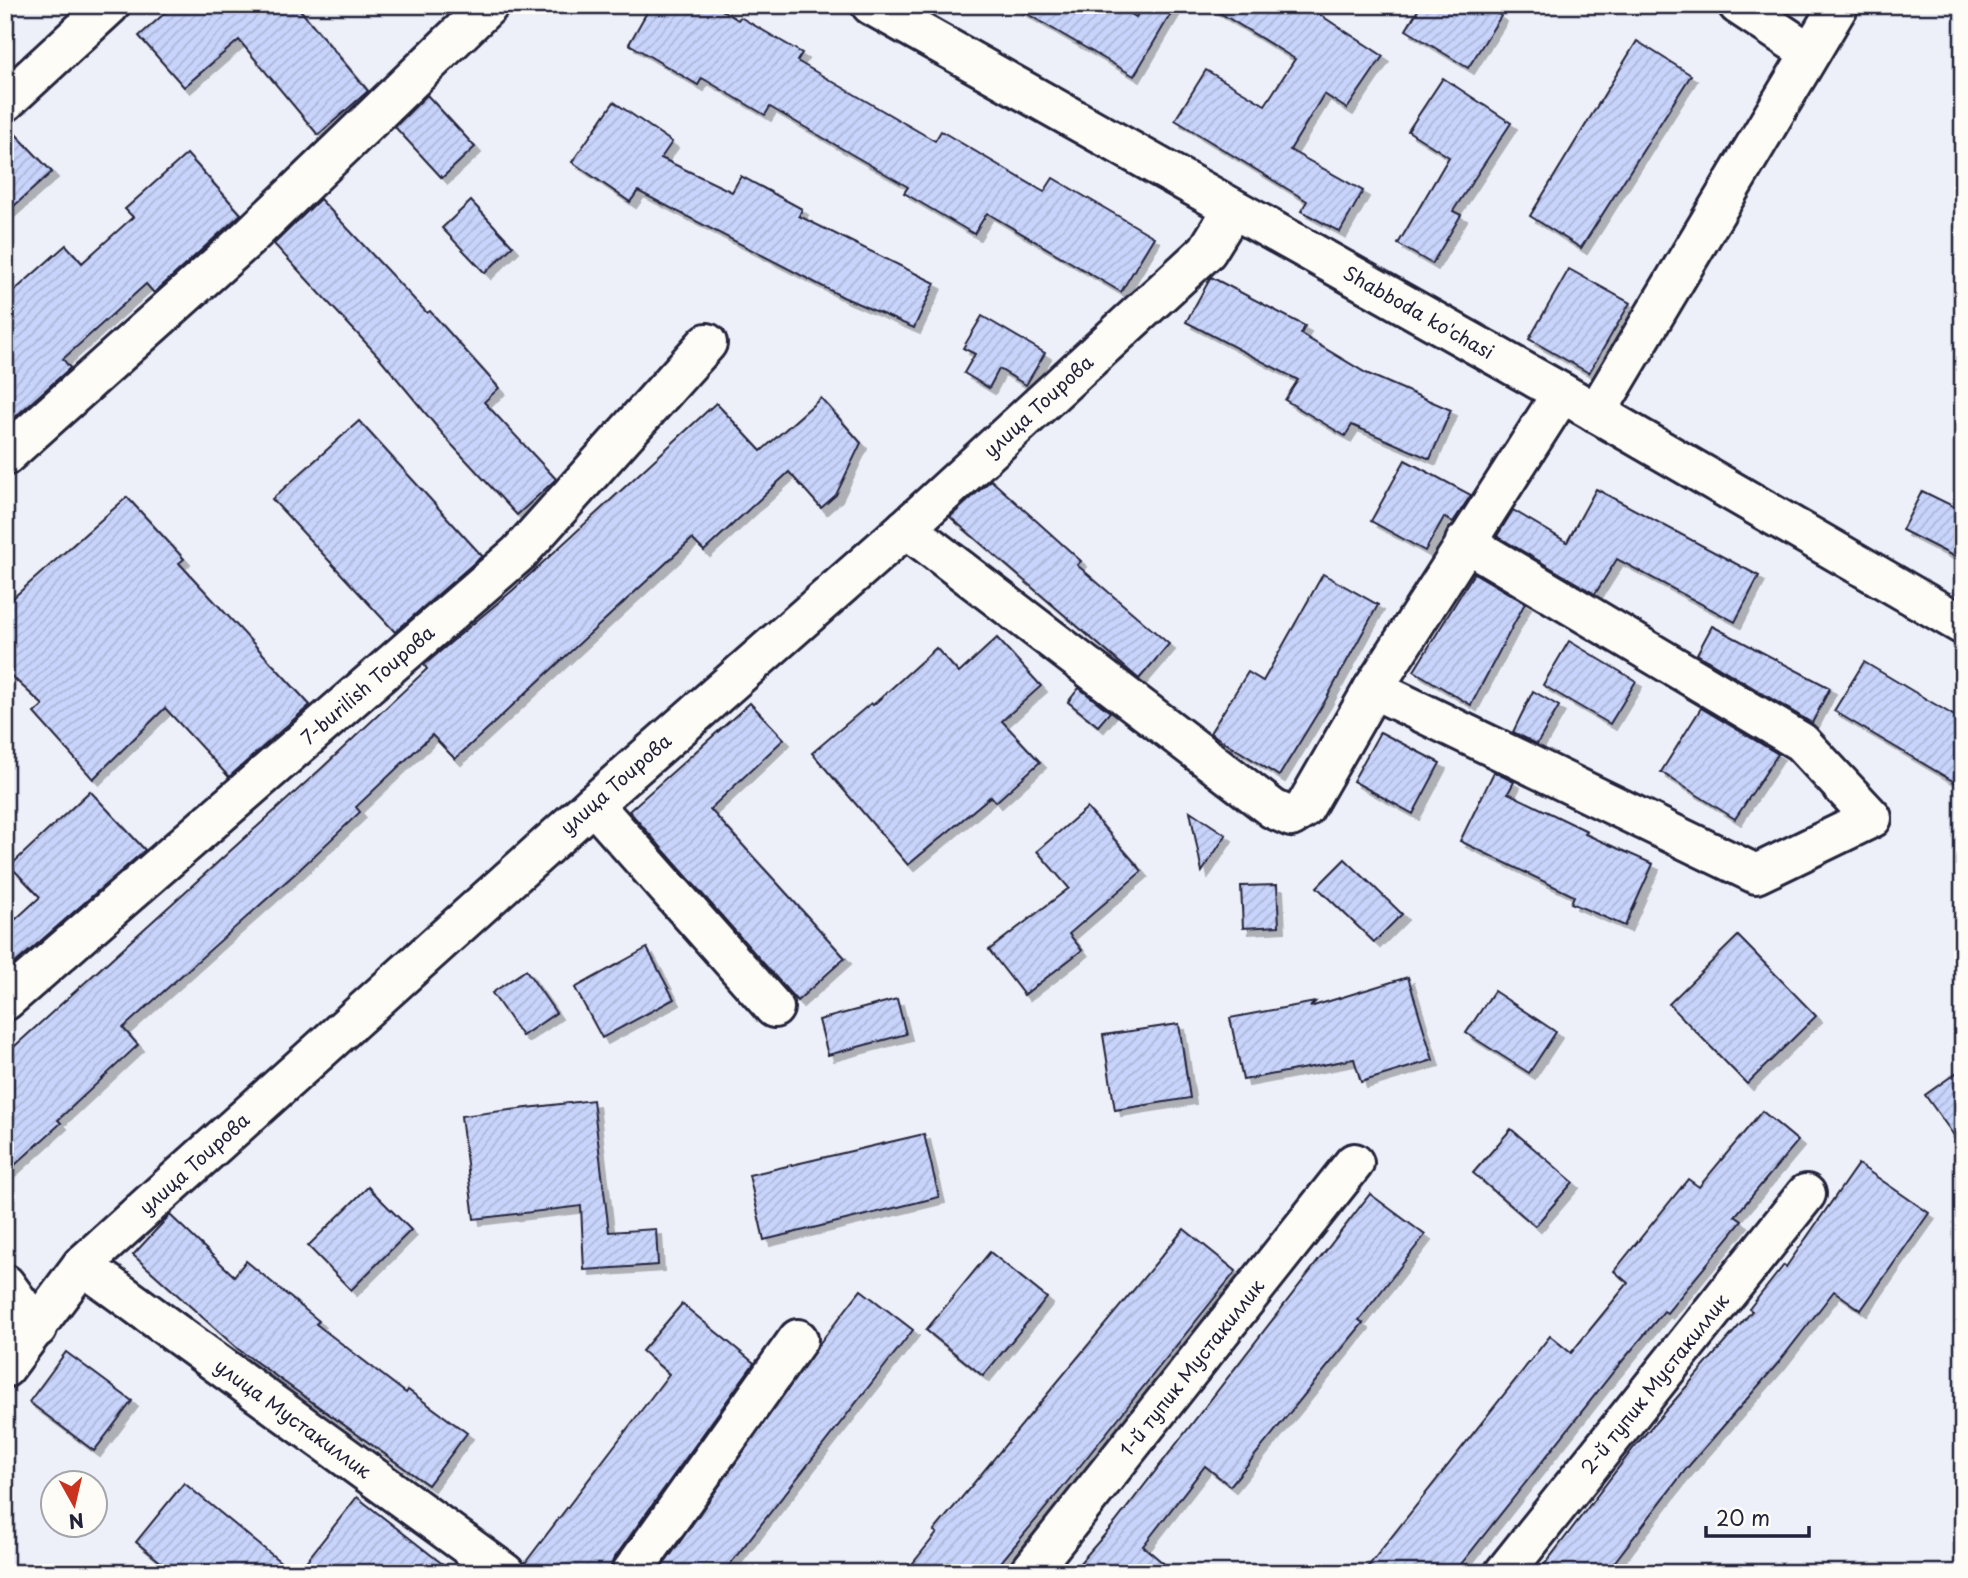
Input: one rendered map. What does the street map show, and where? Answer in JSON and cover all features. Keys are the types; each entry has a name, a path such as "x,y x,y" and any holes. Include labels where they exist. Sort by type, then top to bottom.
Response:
{"street":[{"path":"5,102 110,5"},
{"path":"5,456 248,238 489,5"},
{"name":"Shabboda ko'chasi","path":"871,5 1562,393 1963,625"},
{"path":"1738,5 1810,52"},
{"path":"1596,413 1839,5"},
{"name":"улица Тоирова","path":"5,1368 82,1265 593,804 906,527 1207,251 1233,209"},
{"name":"7-burilish Тоирова","path":"5,1001 519,552 707,342"},
{"path":"906,527 1273,809 1291,817 1304,809 1373,689 1562,393"},
{"path":"1373,689 1756,874 1872,818 1801,742 1465,542"},
{"path":"593,804 775,1008"},
{"name":"1-й тупик Мустакиллик","path":"1030,1573 1354,1163"},
{"name":"2-й тупик Мустакиллик","path":"1504,1573 1806,1194"},
{"name":"улица Мустакиллик","path":"82,1265 505,1573"},
{"path":"5,1284 37,1328"},
{"path":"631,1573 798,1339"}],"building":[{"path":"174,5 296,5 368,91 318,135 239,40 184,87 139,36"},
{"path":"651,5 714,5 802,53 797,61 935,141 941,131 1044,192 1053,178 1154,237 1121,292 987,213 974,234 904,193 908,187 770,107 765,115 702,78 698,85 629,44"},
{"path":"1012,5 1117,5 1136,17 1143,5 1176,5 1134,76"},
{"path":"1207,5 1305,5 1383,56 1347,109 1324,94 1290,150 1363,191 1340,232 1301,211 1307,201 1175,120 1206,70 1265,105 1295,59"},
{"path":"1421,5 1483,5 1501,16 1468,68 1406,30"},
{"path":"1637,41 1691,75 1581,248 1530,216"},
{"path":"1443,78 1511,123 1453,211 1461,215 1432,264 1398,244 1449,157 1408,131"},
{"path":"427,95 475,147 442,178 395,127"},
{"path":"614,102 672,142 661,158 732,192 741,176 802,209 799,216 935,283 914,328 843,297 638,191 630,202 572,162"},
{"path":"5,123 52,172 5,214"},
{"path":"187,154 241,214 154,293 146,284 63,359 70,368 5,426 5,299 66,245 82,263 133,217 125,209"},
{"path":"320,199 427,313 430,311 499,388 484,402 556,479 517,515 451,444 379,357 274,244"},
{"path":"471,201 513,246 485,273 442,228"},
{"path":"1569,269 1630,303 1589,373 1529,339"},
{"path":"1211,277 1305,326 1301,334 1366,373 1451,410 1430,459 1352,425 1345,436 1285,400 1298,380 1186,322"},
{"path":"982,316 1045,353 1026,385 999,369 989,388 964,373 975,354 963,348"},
{"path":"821,398 861,443 836,495 821,508 789,472 704,551 692,539 455,759 432,735 356,807 360,812 298,871 123,1028 138,1045 58,1120 61,1123 5,1174 5,1055 323,767 427,669 424,665 513,590 716,403 761,451"},
{"path":"359,421 482,556 395,632 272,499"},
{"path":"1405,460 1471,495 1453,522 1444,517 1425,551 1371,521"},
{"path":"991,480 1081,561 1077,565 1169,644 1139,679 950,517"},
{"path":"1596,489 1759,576 1735,622 1617,559 1595,594 1497,536 1513,510 1567,542"},
{"path":"1922,491 1963,511 1963,561 1902,530"},
{"path":"127,497 184,559 179,563 310,705 229,777 165,708 93,779 34,713 43,705 5,670 5,605"},
{"path":"1474,573 1525,603 1471,705 1414,671"},
{"path":"1323,574 1378,605 1325,701 1279,776 1210,733 1248,672 1263,681"},
{"path":"1712,626 1830,688 1812,723 1697,654"},
{"path":"997,638 1041,686 1002,721 1040,762 996,802 991,796 908,865 812,753 871,703 873,705 936,648 959,673"},
{"path":"1569,641 1636,681 1610,724 1543,685"},
{"path":"1864,662 1963,721 1963,787 1834,711"},
{"path":"1079,688 1110,712 1098,726 1068,702"},
{"path":"1533,691 1559,706 1537,744 1513,732"},
{"path":"750,703 784,739 710,809 845,958 797,1001 629,811"},
{"path":"1701,708 1778,754 1735,819 1661,772"},
{"path":"1380,732 1440,763 1413,814 1353,781"},
{"path":"1494,772 1514,782 1508,793 1587,831 1585,834 1653,864 1625,926 1571,903 1574,896 1460,841"},
{"path":"90,791 145,850 5,972 5,929 40,897 10,866"},
{"path":"1087,808 1142,871 1069,934 1082,950 1024,995 989,950 1069,888 1037,851"},
{"path":"1190,811 1226,835 1202,872"},
{"path":"1345,859 1402,914 1374,942 1317,887"},
{"path":"1277,885 1279,926 1243,928 1241,886"},
{"path":"1738,936 1816,1016 1747,1084 1669,1004"},
{"path":"647,948 674,999 602,1038 575,988"},
{"path":"526,970 556,1013 522,1036 492,993"},
{"path":"1408,977 1433,1060 1361,1082 1354,1059 1243,1080 1230,1018 1315,1002 1310,1007"},
{"path":"1494,991 1556,1032 1529,1073 1466,1033"},
{"path":"897,999 906,1034 828,1055 819,1020"},
{"path":"1179,1024 1190,1098 1115,1110 1103,1035"},
{"path":"1963,1068 1963,1148 1925,1095"},
{"path":"593,1100 609,1232 656,1229 658,1265 584,1270 581,1206 474,1219 461,1116"},
{"path":"1762,1111 1798,1141 1735,1216 1742,1221 1667,1313 1664,1311 1614,1371 1454,1573 1363,1573 1550,1336 1571,1353 1628,1283 1614,1271 1688,1179 1699,1187"},
{"path":"1511,1129 1573,1182 1535,1226 1473,1173"},
{"path":"924,1134 939,1197 764,1240 749,1175"},
{"path":"1858,1164 1929,1213 1861,1310 1834,1291 1779,1362 1687,1468 1606,1573 1538,1573 1635,1446 1752,1311 1749,1309 1784,1265 1786,1267"},
{"path":"368,1187 411,1230 351,1290 308,1246"},
{"path":"1370,1194 1425,1235 1359,1320 1363,1323 1230,1486 1205,1466 1143,1546 1175,1573 1071,1573 1115,1523"},
{"path":"170,1215 234,1276 246,1261 319,1321 316,1324 406,1393 408,1390 467,1433 428,1485 238,1349 133,1255"},
{"path":"1184,1229 1236,1271 1068,1481 992,1573 905,1573 937,1533 934,1531"},
{"path":"990,1252 1047,1298 983,1376 926,1330"},
{"path":"861,1290 913,1330 723,1573 658,1573 819,1344"},
{"path":"682,1304 754,1363 613,1560 609,1573 526,1573 525,1563 669,1374 642,1351"},
{"path":"66,1352 132,1401 94,1451 29,1402"},
{"path":"184,1483 294,1573 174,1573 136,1542"},
{"path":"357,1497 454,1573 297,1573"}]}
